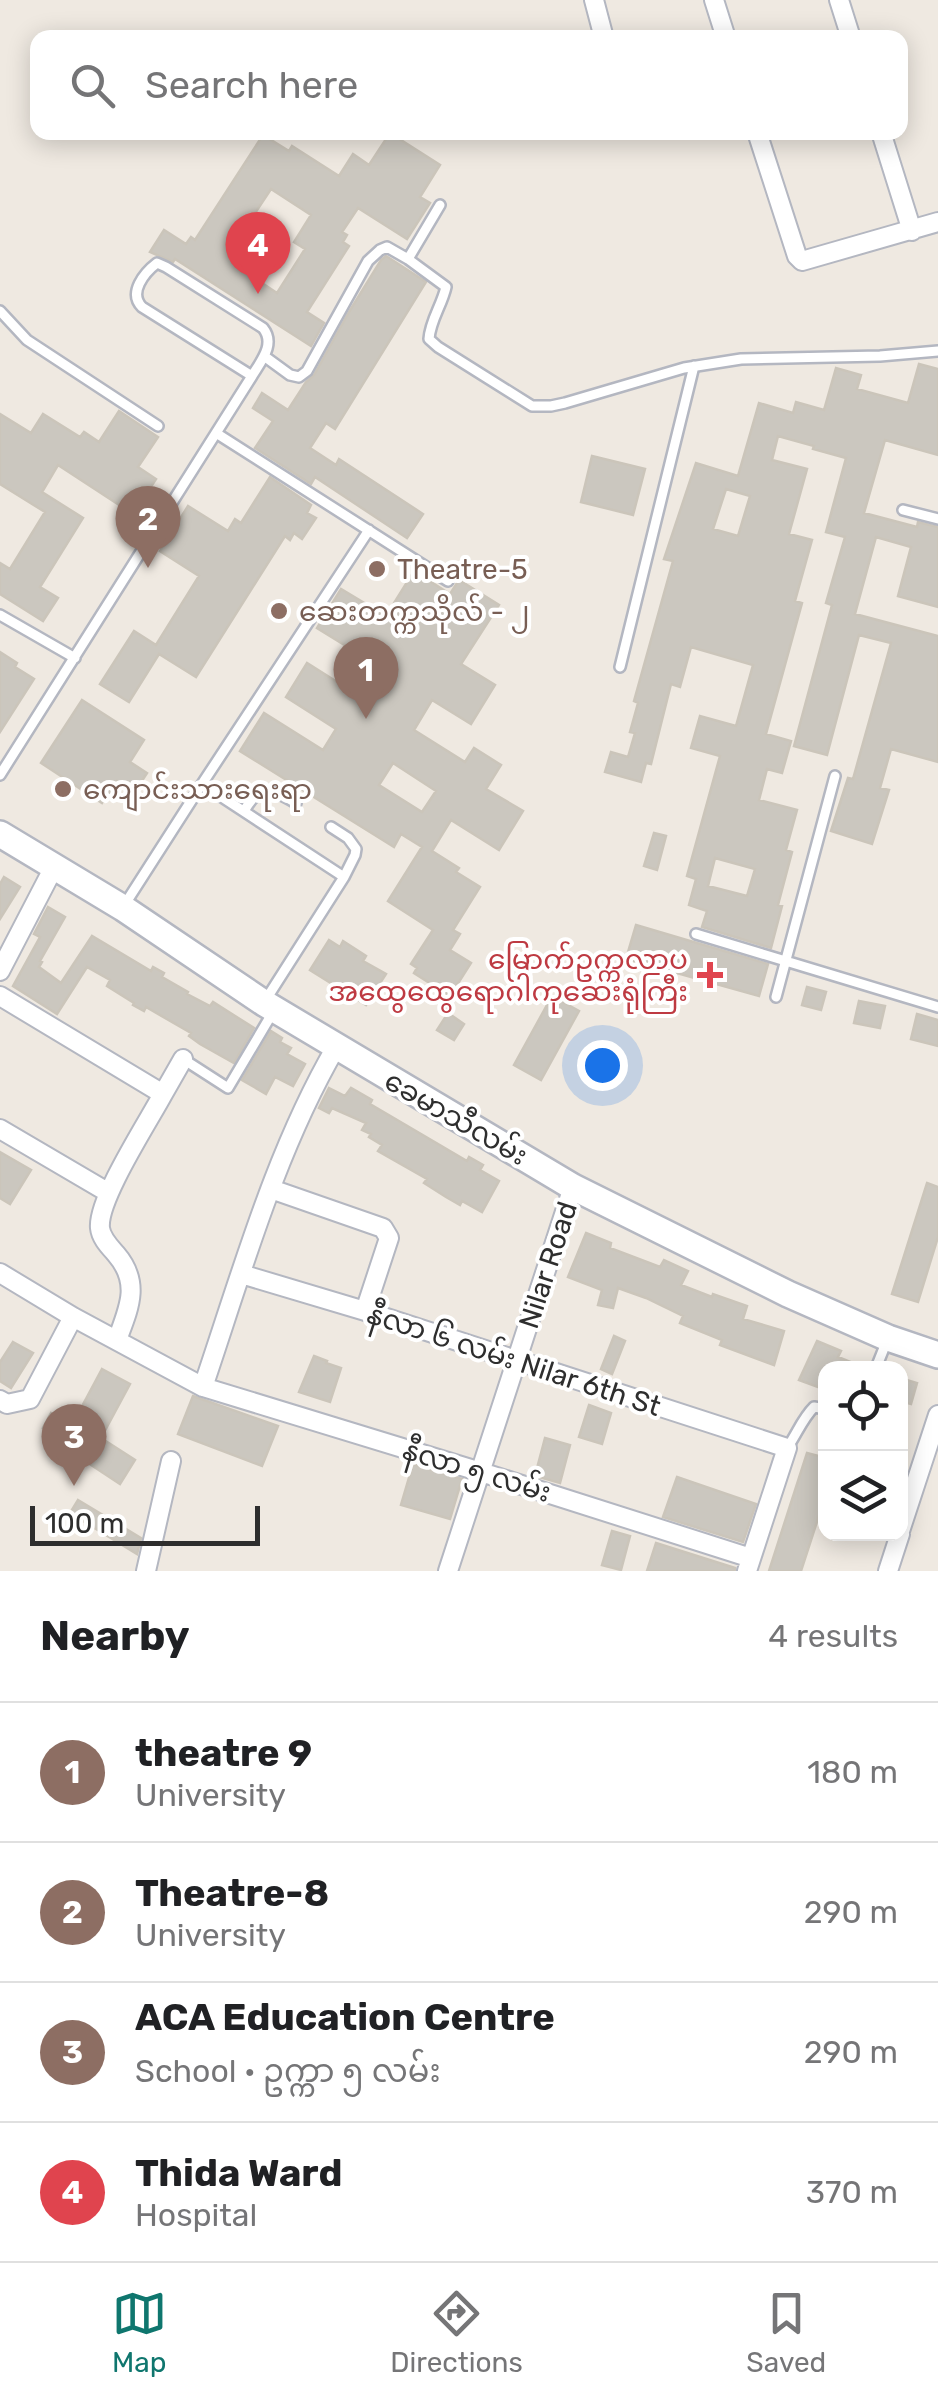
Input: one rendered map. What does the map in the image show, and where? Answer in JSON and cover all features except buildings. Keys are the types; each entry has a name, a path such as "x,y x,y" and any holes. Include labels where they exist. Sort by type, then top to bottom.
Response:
{"main road":[{"name":"ခေမာသီလမ်း","path":"0,834 122,908 269,1006 574,1187 788,1294 888,1338 938,1355"}],"street":[{"path":"594,0 602,30"},
{"path":"714,0 723,30"},
{"path":"839,0 848,30"},
{"path":"760,140 798,259 802,261 938,222"},
{"path":"884,140 912,230"},
{"path":"0,971 54,867"},
{"path":"0,996 163,1094"},
{"path":"203,1386 271,1189 319,1076 336,1047"},
{"path":"117,1340 132,1284 123,1262 105,1241 100,1221 108,1193 183,1059"},
{"path":"0,1129 108,1193"},
{"name":"Nilar Road","path":"448,1571 574,1187"},
{"path":"271,1189 387,1232 365,1311"},
{"name":"နီလာ ၅ လမ်း","path":"0,1273 203,1386 480,1472 749,1565"},
{"name":"နီလာ ၆ လမ်း Nilar 6th St","path":"241,1274 787,1448"},
{"path":"3,1402 30,1400 73,1317"},
{"path":"908,1511 933,1447 938,1415"},
{"path":"749,1565 787,1448"},
{"path":"146,1571 171,1461"},
{"path":"888,1571 897,1541"}],"lane":[{"path":"408,258 440,205"},
{"path":"264,356 299,378 368,262 387,248 408,258 446,287 429,339 532,406 551,406 639,379 741,359 938,351"},
{"path":"0,776 252,376 269,344 263,328 166,267 157,264 150,269 135,292 136,301 252,376"},
{"path":"0,310 27,340 158,426"},
{"path":"620,666 694,366"},
{"path":"216,432 448,581"},
{"path":"903,510 938,518"},
{"path":"122,908 369,530"},
{"path":"0,616 76,658"},
{"path":"776,997 835,776"},
{"path":"202,784 344,876"},
{"path":"244,811 254,796 267,789 296,803"},
{"path":"183,1059 228,1088 356,849 331,827"},
{"path":"696,934 938,1007"},
{"path":"879,1361 888,1338"},
{"path":"787,1448 800,1430 804,1416 818,1408"}],"place":[{"name":"Thida Ward","path":"258,294"},
{"name":"Theatre-8","path":"148,568"},
{"name":"Theatre-5","path":"377,569"},
{"name":"ဆေးတက္ကသိုလ် - ၂","path":"279,611"},
{"name":"theatre 9","path":"366,719"},
{"name":"ကျောင်းသားရေးရာ","path":"63,789"},
{"name":"မြောက်ဥက္ကလာပ အထွေထွေရောဂါကုဆေးရုံကြီး","path":"710,975"},
{"name":"ACA Education Centre","path":"74,1486"}]}
